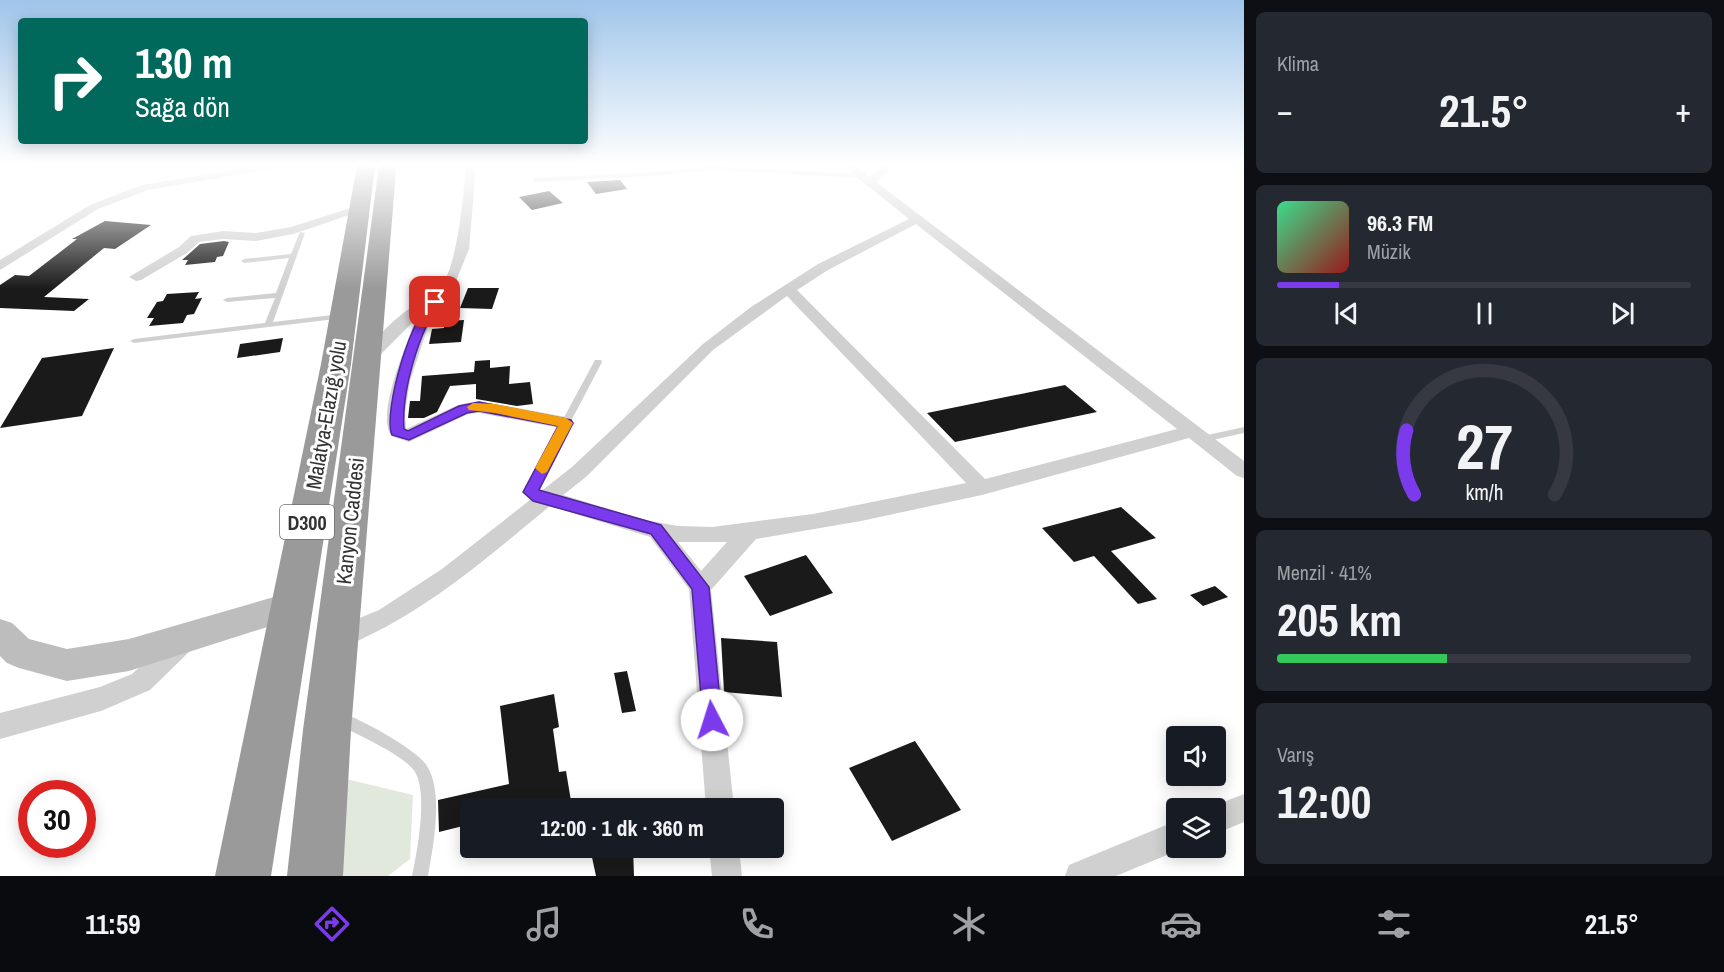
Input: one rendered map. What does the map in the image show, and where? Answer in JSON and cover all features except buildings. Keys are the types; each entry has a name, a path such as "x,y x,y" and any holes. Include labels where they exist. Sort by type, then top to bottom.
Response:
{"highway":[{"name":"Malatya-Elazığ yolu","path":"243,876 344,316 360,207"},
{"name":"Kanyon Caddesi","path":"315,876 329,710 383,207"}],"street":[{"path":"0,266 94,207"},
{"path":"136,277 183,250 195,239 223,235 256,237 293,230 360,207"},
{"path":"467,207 463,249 445,291 425,314 402,381 396,413 397,432 409,436 464,409 479,407 566,423"},
{"path":"902,207 1244,471"},
{"path":"337,638 387,617 450,575 547,498 633,423 708,347 788,289 823,267 918,219"},
{"path":"788,289 982,488"},
{"path":"368,358 405,320 445,291"},
{"path":"547,498 656,530 679,534 749,532 863,514 982,488 1198,435"},
{"path":"656,530 700,587 719,798"},
{"path":"700,587 749,532"},
{"path":"0,634 19,652 67,664 129,655 185,640 291,606"},
{"path":"0,726 101,699 141,682 185,640"},
{"path":"1226,815 1244,808"},
{"path":"1080,876 1166,840"},
{"path":"725,858 727,876"}],"lane":[{"path":"268,325 303,233"},
{"path":"244,261 294,256"},
{"path":"227,300 280,295"},
{"path":"134,341 344,316"},
{"path":"547,498 531,492 598,362"},
{"path":"1198,435 1244,430"},
{"path":"329,710 418,764 427,785 426,847 420,876"}],"shaded area":[{"path":"342,778 413,795 410,859 388,876 333,876"}],"slow traffic":[{"path":"473,407 495,408 552,422 566,423 542,468"}],"route":[{"path":"435,302 425,314 402,381 396,413 397,432 409,436 464,409 479,407 495,408 552,422 566,423 532,486 531,492 539,497 656,530 700,587 712,720"}]}
